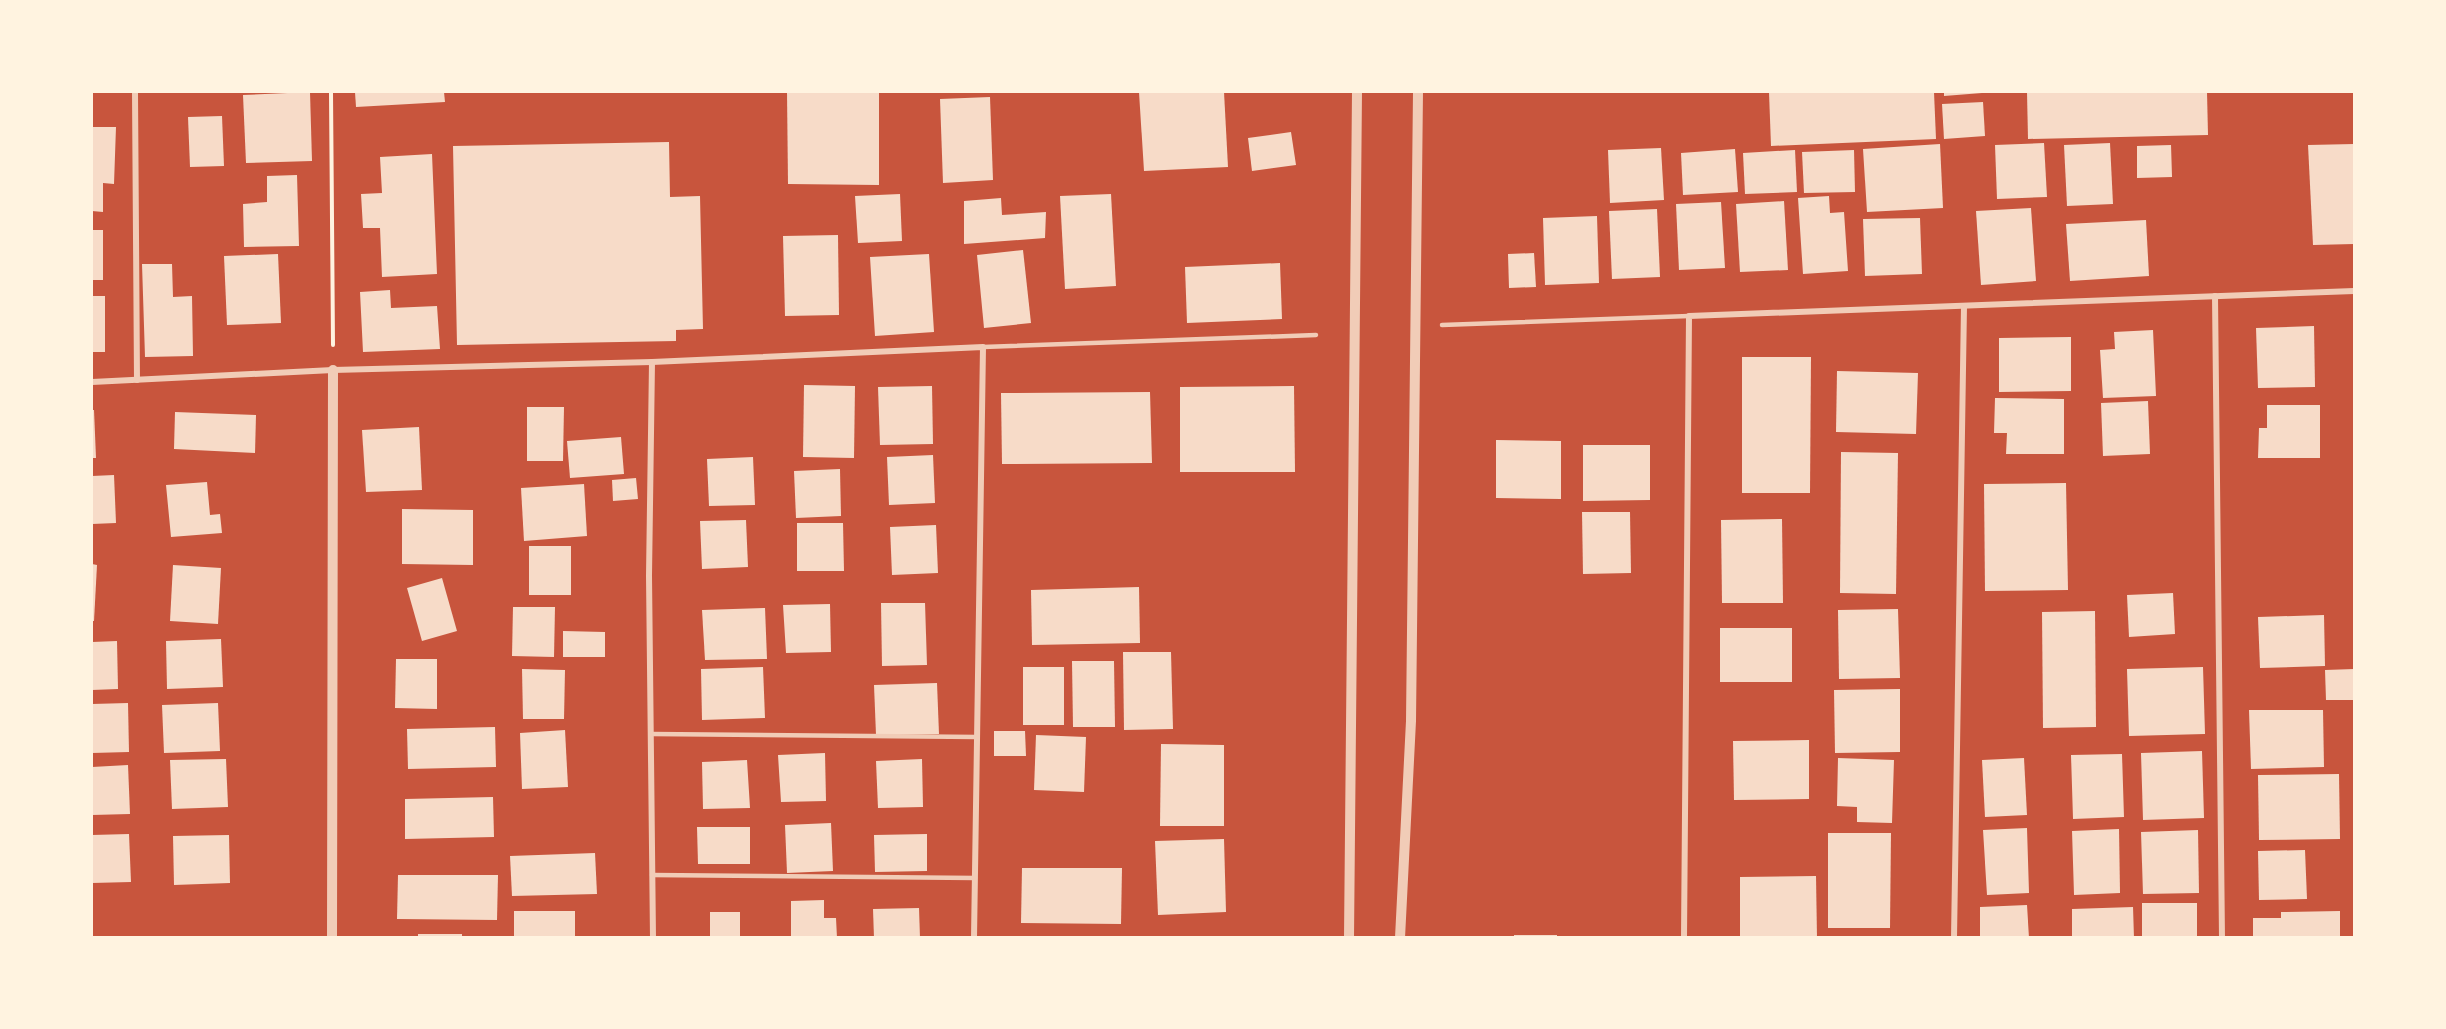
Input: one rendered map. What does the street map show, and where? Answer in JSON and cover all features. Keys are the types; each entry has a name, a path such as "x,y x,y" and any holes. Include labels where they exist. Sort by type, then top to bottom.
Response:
{"street":[{"path":"135,92 137,380"},
{"path":"1349,938 1357,92"},
{"path":"1400,938 1411,721 1418,92"},
{"path":"1684,938 1689,316 2355,291"},
{"path":"2215,296 2222,938"},
{"path":"1954,938 1964,306"},
{"path":"92,382 333,370 652,363 983,347 974,938"},
{"path":"652,363 649,576 652,938"},
{"path":"332,938 333,370"}],"lane":[{"path":"1442,326 1689,316"},
{"path":"983,347 1316,335"},
{"path":"651,734 977,737"},
{"path":"652,875 975,878"}],"path":[{"path":"331,92 333,370"}],"building":[{"path":"310,92 312,161 246,163 243,95"},
{"path":"355,92 444,92 445,102 356,107"},
{"path":"787,92 879,92 879,185 788,184"},
{"path":"1139,92 1224,92 1228,167 1144,171"},
{"path":"1769,92 1934,92 1936,139 1771,146"},
{"path":"1944,92 1982,92 1982,93 1944,96"},
{"path":"2027,92 2207,92 2208,135 2028,139"},
{"path":"990,97 993,180 943,183 940,99"},
{"path":"1983,102 1985,136 1944,139 1942,104"},
{"path":"222,116 224,166 190,167 188,117"},
{"path":"92,127 116,127 114,184 103,183 103,212 92,211"},
{"path":"1291,132 1296,165 1252,171 1248,138"},
{"path":"669,142 670,197 700,196 703,329 676,330 676,341 457,345 453,146"},
{"path":"2044,143 2047,197 1997,199 1995,145"},
{"path":"2110,143 2113,204 2067,206 2064,145"},
{"path":"1940,144 1943,208 1867,212 1863,149"},
{"path":"2354,144 2354,244 2313,245 2308,145"},
{"path":"2171,145 2172,177 2137,178 2137,146"},
{"path":"1661,148 1664,200 1610,203 1608,150"},
{"path":"1735,149 1738,192 1683,195 1681,153"},
{"path":"1795,150 1797,192 1745,194 1743,153"},
{"path":"1854,150 1855,192 1804,193 1802,152"},
{"path":"432,154 437,274 382,277 380,228 363,228 361,194 382,193 380,157"},
{"path":"297,175 299,246 244,247 243,204 267,202 267,176"},
{"path":"900,194 902,241 858,243 855,196"},
{"path":"1111,194 1116,286 1065,289 1060,196"},
{"path":"1829,196 1830,213 1844,212 1848,271 1803,274 1798,198"},
{"path":"1001,198 1002,215 1046,212 1045,238 964,244 964,201"},
{"path":"1784,201 1788,270 1740,272 1736,204"},
{"path":"1721,202 1725,268 1679,270 1676,204"},
{"path":"2031,208 2036,281 1981,285 1976,211"},
{"path":"1657,209 1660,277 1612,279 1609,211"},
{"path":"1597,216 1599,283 1545,285 1543,218"},
{"path":"1920,218 1922,274 1865,276 1863,219"},
{"path":"2146,220 2149,276 2070,281 2066,224"},
{"path":"92,230 103,230 103,280 92,280"},
{"path":"838,235 839,315 785,316 783,236"},
{"path":"1023,250 1031,323 984,328 977,255"},
{"path":"1534,253 1536,287 1509,288 1508,254"},
{"path":"278,254 281,323 227,325 224,256"},
{"path":"929,254 934,332 875,336 870,257"},
{"path":"1280,263 1282,319 1187,323 1185,267"},
{"path":"142,264 172,264 173,297 192,296 193,356 145,357"},
{"path":"390,290 391,308 437,306 440,349 363,352 360,292"},
{"path":"92,296 105,296 105,352 92,352"},
{"path":"2314,326 2315,387 2258,388 2256,328"},
{"path":"2153,330 2156,396 2103,398 2100,350 2115,349 2114,332"},
{"path":"2071,337 2071,391 1999,392 1999,338"},
{"path":"1742,357 1811,357 1810,493 1742,493"},
{"path":"1837,371 1918,373 1916,434 1836,432"},
{"path":"804,385 855,386 854,458 803,457"},
{"path":"932,386 933,444 880,445 878,387"},
{"path":"1294,386 1295,472 1180,472 1180,387"},
{"path":"1150,392 1152,463 1002,464 1001,393"},
{"path":"1995,398 2064,399 2064,454 2006,454 2007,433 1994,433"},
{"path":"2148,401 2150,454 2103,456 2101,403"},
{"path":"2267,405 2320,405 2320,458 2258,458 2259,428 2267,428"},
{"path":"527,407 564,407 563,461 527,461"},
{"path":"92,410 94,410 96,458 92,458"},
{"path":"175,412 256,415 255,453 174,449"},
{"path":"419,427 422,490 366,492 362,430"},
{"path":"621,437 624,474 570,478 567,441"},
{"path":"1496,440 1561,441 1561,499 1496,498"},
{"path":"1583,445 1650,445 1650,500 1583,501"},
{"path":"1841,452 1898,453 1896,594 1840,593"},
{"path":"933,455 935,503 889,505 887,457"},
{"path":"753,457 755,505 709,506 707,459"},
{"path":"840,469 841,516 796,518 794,471"},
{"path":"114,475 116,523 92,524 92,476"},
{"path":"636,478 638,499 613,501 612,480"},
{"path":"207,482 210,515 220,514 222,533 171,537 166,485"},
{"path":"2066,483 2068,590 1985,591 1984,484"},
{"path":"584,484 587,536 524,541 521,488"},
{"path":"402,509 473,510 473,565 402,564"},
{"path":"1582,512 1630,512 1631,573 1583,574"},
{"path":"1782,519 1783,603 1722,603 1721,520"},
{"path":"746,520 748,567 702,569 700,521"},
{"path":"797,523 843,523 844,571 797,571"},
{"path":"936,525 938,573 892,575 890,527"},
{"path":"529,546 571,546 571,595 529,595"},
{"path":"92,564 97,565 94,621 92,621"},
{"path":"173,565 221,568 218,624 170,621"},
{"path":"442,578 457,631 422,641 407,588"},
{"path":"1139,587 1140,643 1032,645 1031,590"},
{"path":"2173,593 2175,634 2129,637 2127,595"},
{"path":"881,603 925,603 927,665 882,666"},
{"path":"830,604 831,652 786,653 783,605"},
{"path":"513,607 555,607 554,657 512,656"},
{"path":"765,608 767,659 705,660 702,610"},
{"path":"1898,609 1900,678 1839,679 1838,610"},
{"path":"2095,611 2096,727 2043,728 2042,612"},
{"path":"2324,615 2325,666 2260,668 2258,617"},
{"path":"1720,628 1792,628 1792,682 1720,682"},
{"path":"563,631 605,632 605,657 563,657"},
{"path":"221,639 223,687 167,689 166,641"},
{"path":"117,641 118,689 92,690 92,642"},
{"path":"1123,652 1171,652 1173,729 1124,730"},
{"path":"396,659 437,659 437,709 395,708"},
{"path":"1072,661 1114,661 1115,727 1073,727"},
{"path":"763,667 765,718 702,720 701,669"},
{"path":"1023,667 1064,667 1064,725 1023,725"},
{"path":"2203,667 2205,734 2129,736 2127,669"},
{"path":"522,669 565,670 564,719 523,719"},
{"path":"2354,669 2354,700 2326,700 2325,670"},
{"path":"937,683 939,734 876,735 874,685"},
{"path":"1900,689 1900,752 1835,753 1834,690"},
{"path":"128,703 129,752 92,753 92,704"},
{"path":"218,703 220,751 164,753 162,705"},
{"path":"2249,710 2323,710 2324,767 2251,769"},
{"path":"495,727 496,767 408,769 407,729"},
{"path":"565,730 568,787 522,789 520,733"},
{"path":"994,731 1025,731 1026,756 994,756"},
{"path":"1036,735 1086,737 1084,792 1034,790"},
{"path":"1809,740 1809,799 1734,800 1733,741"},
{"path":"1161,744 1224,745 1224,826 1160,826"},
{"path":"2202,751 2204,818 2143,820 2141,753"},
{"path":"825,753 826,801 781,802 778,755"},
{"path":"2122,754 2124,817 2073,819 2071,755"},
{"path":"1838,758 1894,760 1892,823 1857,822 1857,807 1837,806"},
{"path":"2024,758 2027,815 1985,817 1982,760"},
{"path":"226,759 228,807 172,809 170,760"},
{"path":"922,759 923,807 878,808 876,761"},
{"path":"747,760 750,808 703,809 702,762"},
{"path":"128,765 130,814 92,815 92,767"},
{"path":"2339,774 2340,839 2259,840 2258,775"},
{"path":"493,797 494,837 405,839 405,799"},
{"path":"831,823 833,871 787,873 785,825"},
{"path":"697,827 750,827 750,864 698,864"},
{"path":"2027,828 2029,893 1987,895 1983,830"},
{"path":"2119,829 2120,893 2074,895 2072,831"},
{"path":"2198,830 2199,893 2143,894 2141,832"},
{"path":"1828,833 1891,833 1890,928 1828,928"},
{"path":"129,834 131,882 92,883 92,835"},
{"path":"927,834 927,871 875,872 874,835"},
{"path":"229,835 230,883 174,885 173,836"},
{"path":"1224,839 1226,912 1158,915 1155,841"},
{"path":"2305,850 2307,899 2259,900 2258,851"},
{"path":"595,853 597,894 512,896 510,856"},
{"path":"1022,868 1122,868 1121,924 1021,923"},
{"path":"398,875 498,875 497,920 397,919"},
{"path":"1816,876 1817,938 1740,938 1740,877"},
{"path":"824,900 824,918 836,918 837,938 791,938 791,901"},
{"path":"2142,903 2197,903 2197,938 2142,938"},
{"path":"2027,905 2029,938 1980,938 1980,907"},
{"path":"2133,907 2134,938 2072,938 2072,909"},
{"path":"919,908 920,938 874,938 873,909"},
{"path":"514,911 575,911 575,938 514,938"},
{"path":"2340,911 2340,938 2253,938 2253,918 2281,918 2281,912"},
{"path":"710,912 740,912 740,938 710,938"},
{"path":"418,934 462,934 462,938 418,938"},
{"path":"1514,935 1557,935 1557,938 1514,938"}]}
